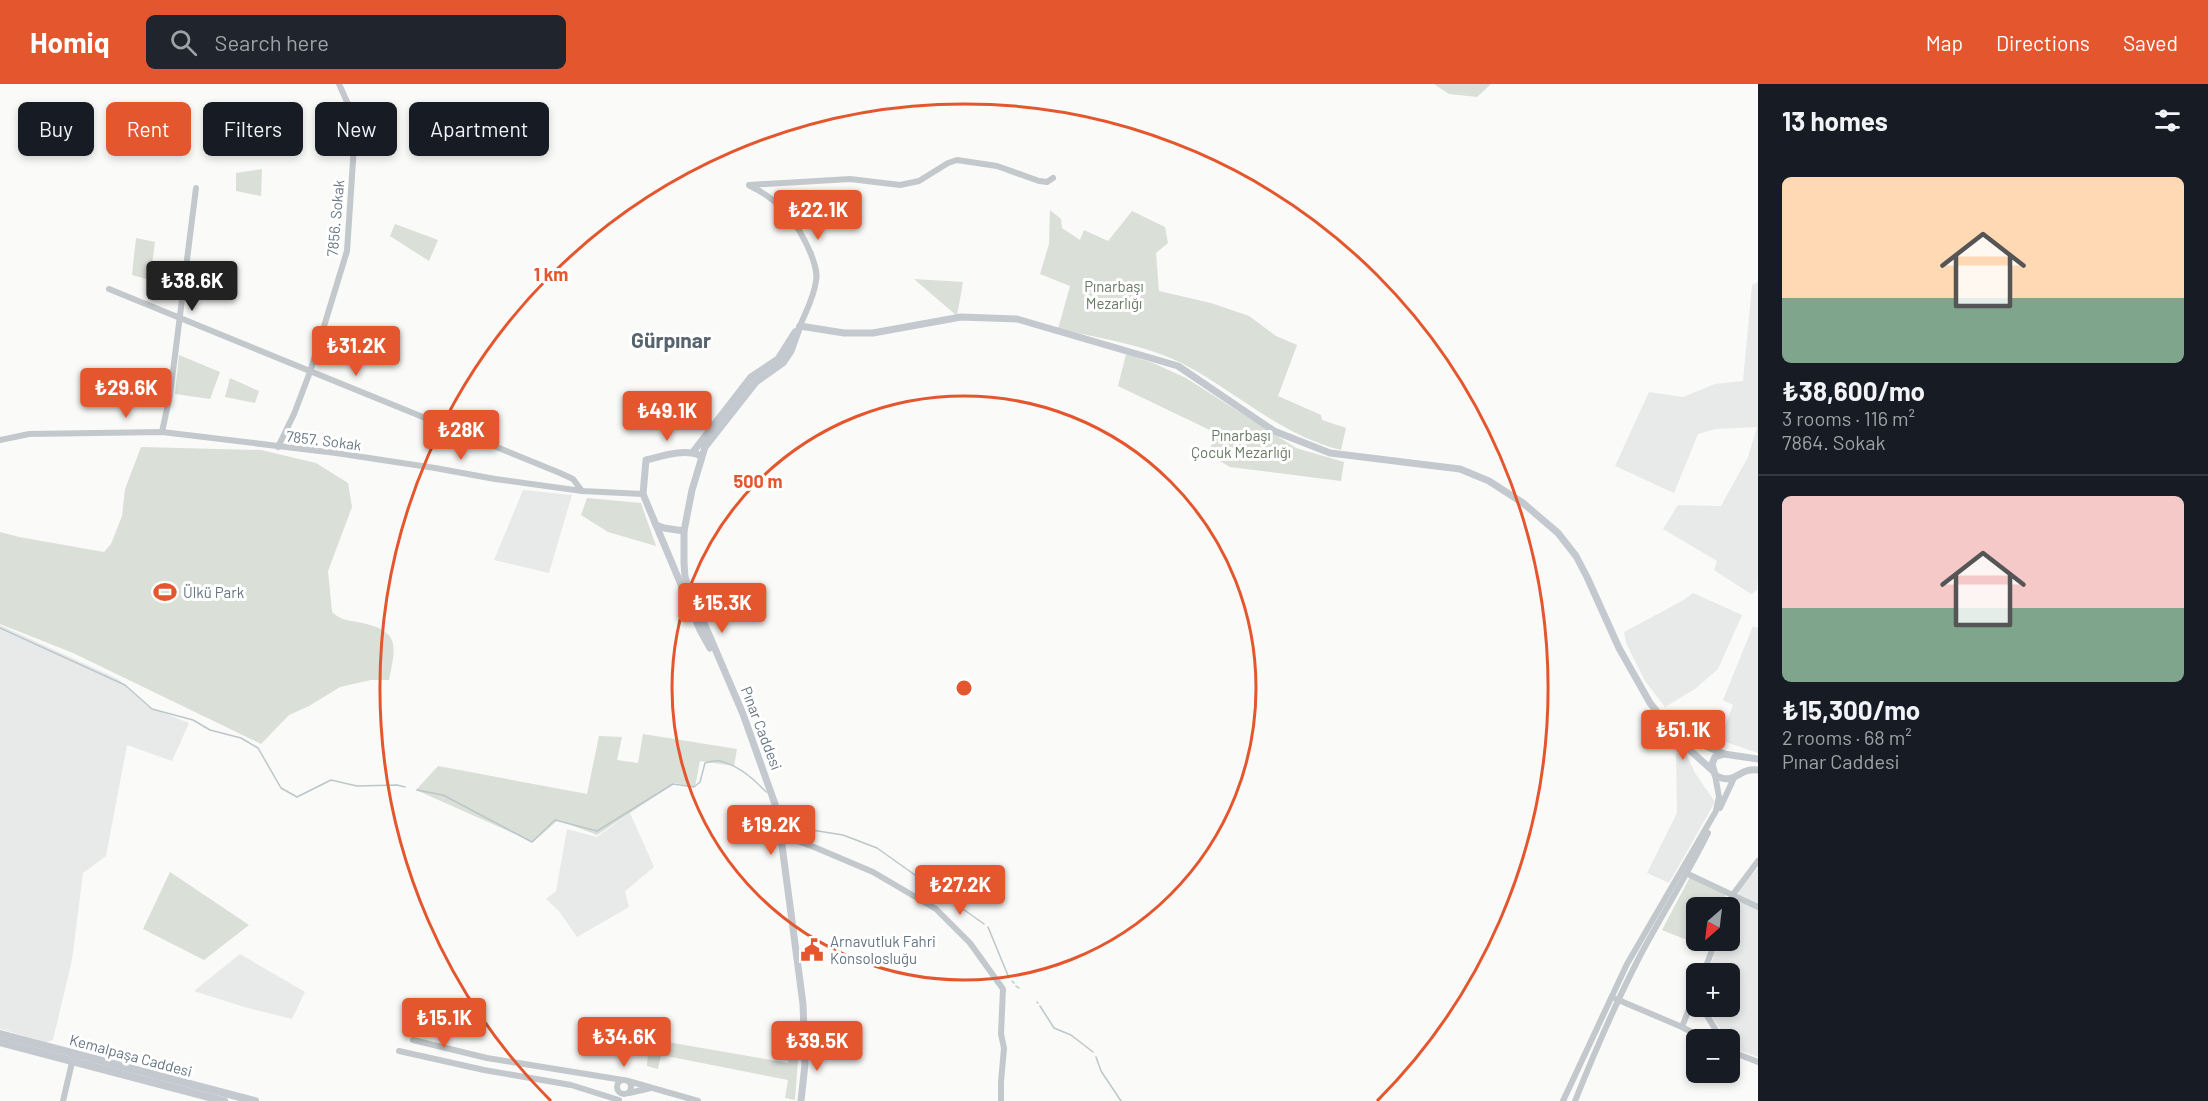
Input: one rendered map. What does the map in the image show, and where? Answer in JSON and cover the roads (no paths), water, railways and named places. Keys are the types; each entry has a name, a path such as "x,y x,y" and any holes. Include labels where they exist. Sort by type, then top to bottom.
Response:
{"main road":[{"path":"800,326 844,333 873,333 961,317 1017,320 1178,366 1274,431 1330,453 1460,469 1489,481 1523,502 1558,533 1576,556 1632,674 1650,703 1681,742 1714,773 1727,780 1748,770 1758,770"},
{"path":"700,456 693,452 751,377 778,359 800,326"},
{"path":"683,578 684,533 700,456 725,419 756,382 783,363 791,351 800,326"},
{"name":"Pınar Caddesi","path":"693,452 646,460 643,494 727,675 769,784 782,838 799,969 806,1064 801,1101"},
{"path":"656,525 684,533"},
{"path":"660,533 684,533"},
{"path":"1673,732 1724,754 1758,759"},
{"path":"1714,773 1713,761 1724,754"},
{"path":"1734,756 1739,766 1735,776"},
{"name":"Kemalpaşa Caddesi","path":"0,1034 73,1058"},
{"name":"Pınar Caddesi","path":"796,1101 805,1041"},
{"name":"Kemalpaşa Caddesi","path":"0,1042 73,1058"},
{"path":"73,1058 107,1068"},
{"name":"Kemalpaşa Caddesi","path":"107,1068 224,1101"},
{"name":"Kemalpaşa Caddesi","path":"107,1068 255,1101"}],"street":[{"name":"7856. Sokak","path":"278,447 310,372 347,251 354,147 353,123 339,84"},
{"path":"800,326 817,279 815,265 804,237 780,204 749,185 850,179 900,185 919,181 957,160 997,165 1040,181 1047,182 1053,178"},
{"path":"162,432 170,395 196,188"},
{"path":"110,289 560,473 573,479 582,491"},
{"name":"7857. Sokak","path":"0,440 29,434 162,432 346,455 582,491 643,494"},
{"path":"1563,1101 1611,997 1656,912 1716,811 1719,797 1714,773"},
{"path":"1575,1101 1618,1000 1641,954 1688,874 1735,776"},
{"path":"782,838 786,837 814,847 873,872 936,909 970,943 1002,989 1001,1035 1004,1048 1002,1101"},
{"path":"1733,896 1758,861"},
{"path":"1688,874 1758,907"},
{"path":"1611,997 1686,1029"},
{"path":"1682,1027 1687,1017"},
{"path":"413,1040 487,1058 626,1080 698,1101"},
{"path":"399,1052 621,1095 654,1087"},
{"path":"1740,1055 1758,1062"},
{"path":"63,1101 73,1058"},
{"path":"484,1070 487,1058"},
{"path":"606,1077 621,1095"},
{"path":"621,1095 631,1087 626,1080"},
{"path":"621,1095 617,1083 626,1080"}],"waterway":[{"path":"0,628 125,685 152,709 193,720 210,730 241,738 258,748 281,788 297,797 331,780 357,786 397,785 405,787"},
{"path":"417,790 443,795 532,842 555,820 597,831 673,784 694,787 700,782 705,763 720,761 733,766 766,792"},
{"path":"782,809 794,824"},
{"path":"799,828 843,835 877,848 984,924"},
{"path":"988,927 1009,978"},
{"path":"1040,1006 1054,1028 1071,1035 1093,1052"},
{"path":"1096,1057 1101,1071 1121,1101"}],"place":[{"name":"Ülkü Park","path":"165,592"},
{"name":"Arnavutluk Fahri Konsolosluğu","path":"812,950"}],"district":[{"name":"Gürpınar","path":"671,339"}],"park label":[{"name":"Pınarbaşı Mezarlığı","path":"1114,294"},
{"name":"Pınarbaşı Çocuk Mezarlığı","path":"1241,444"}]}
